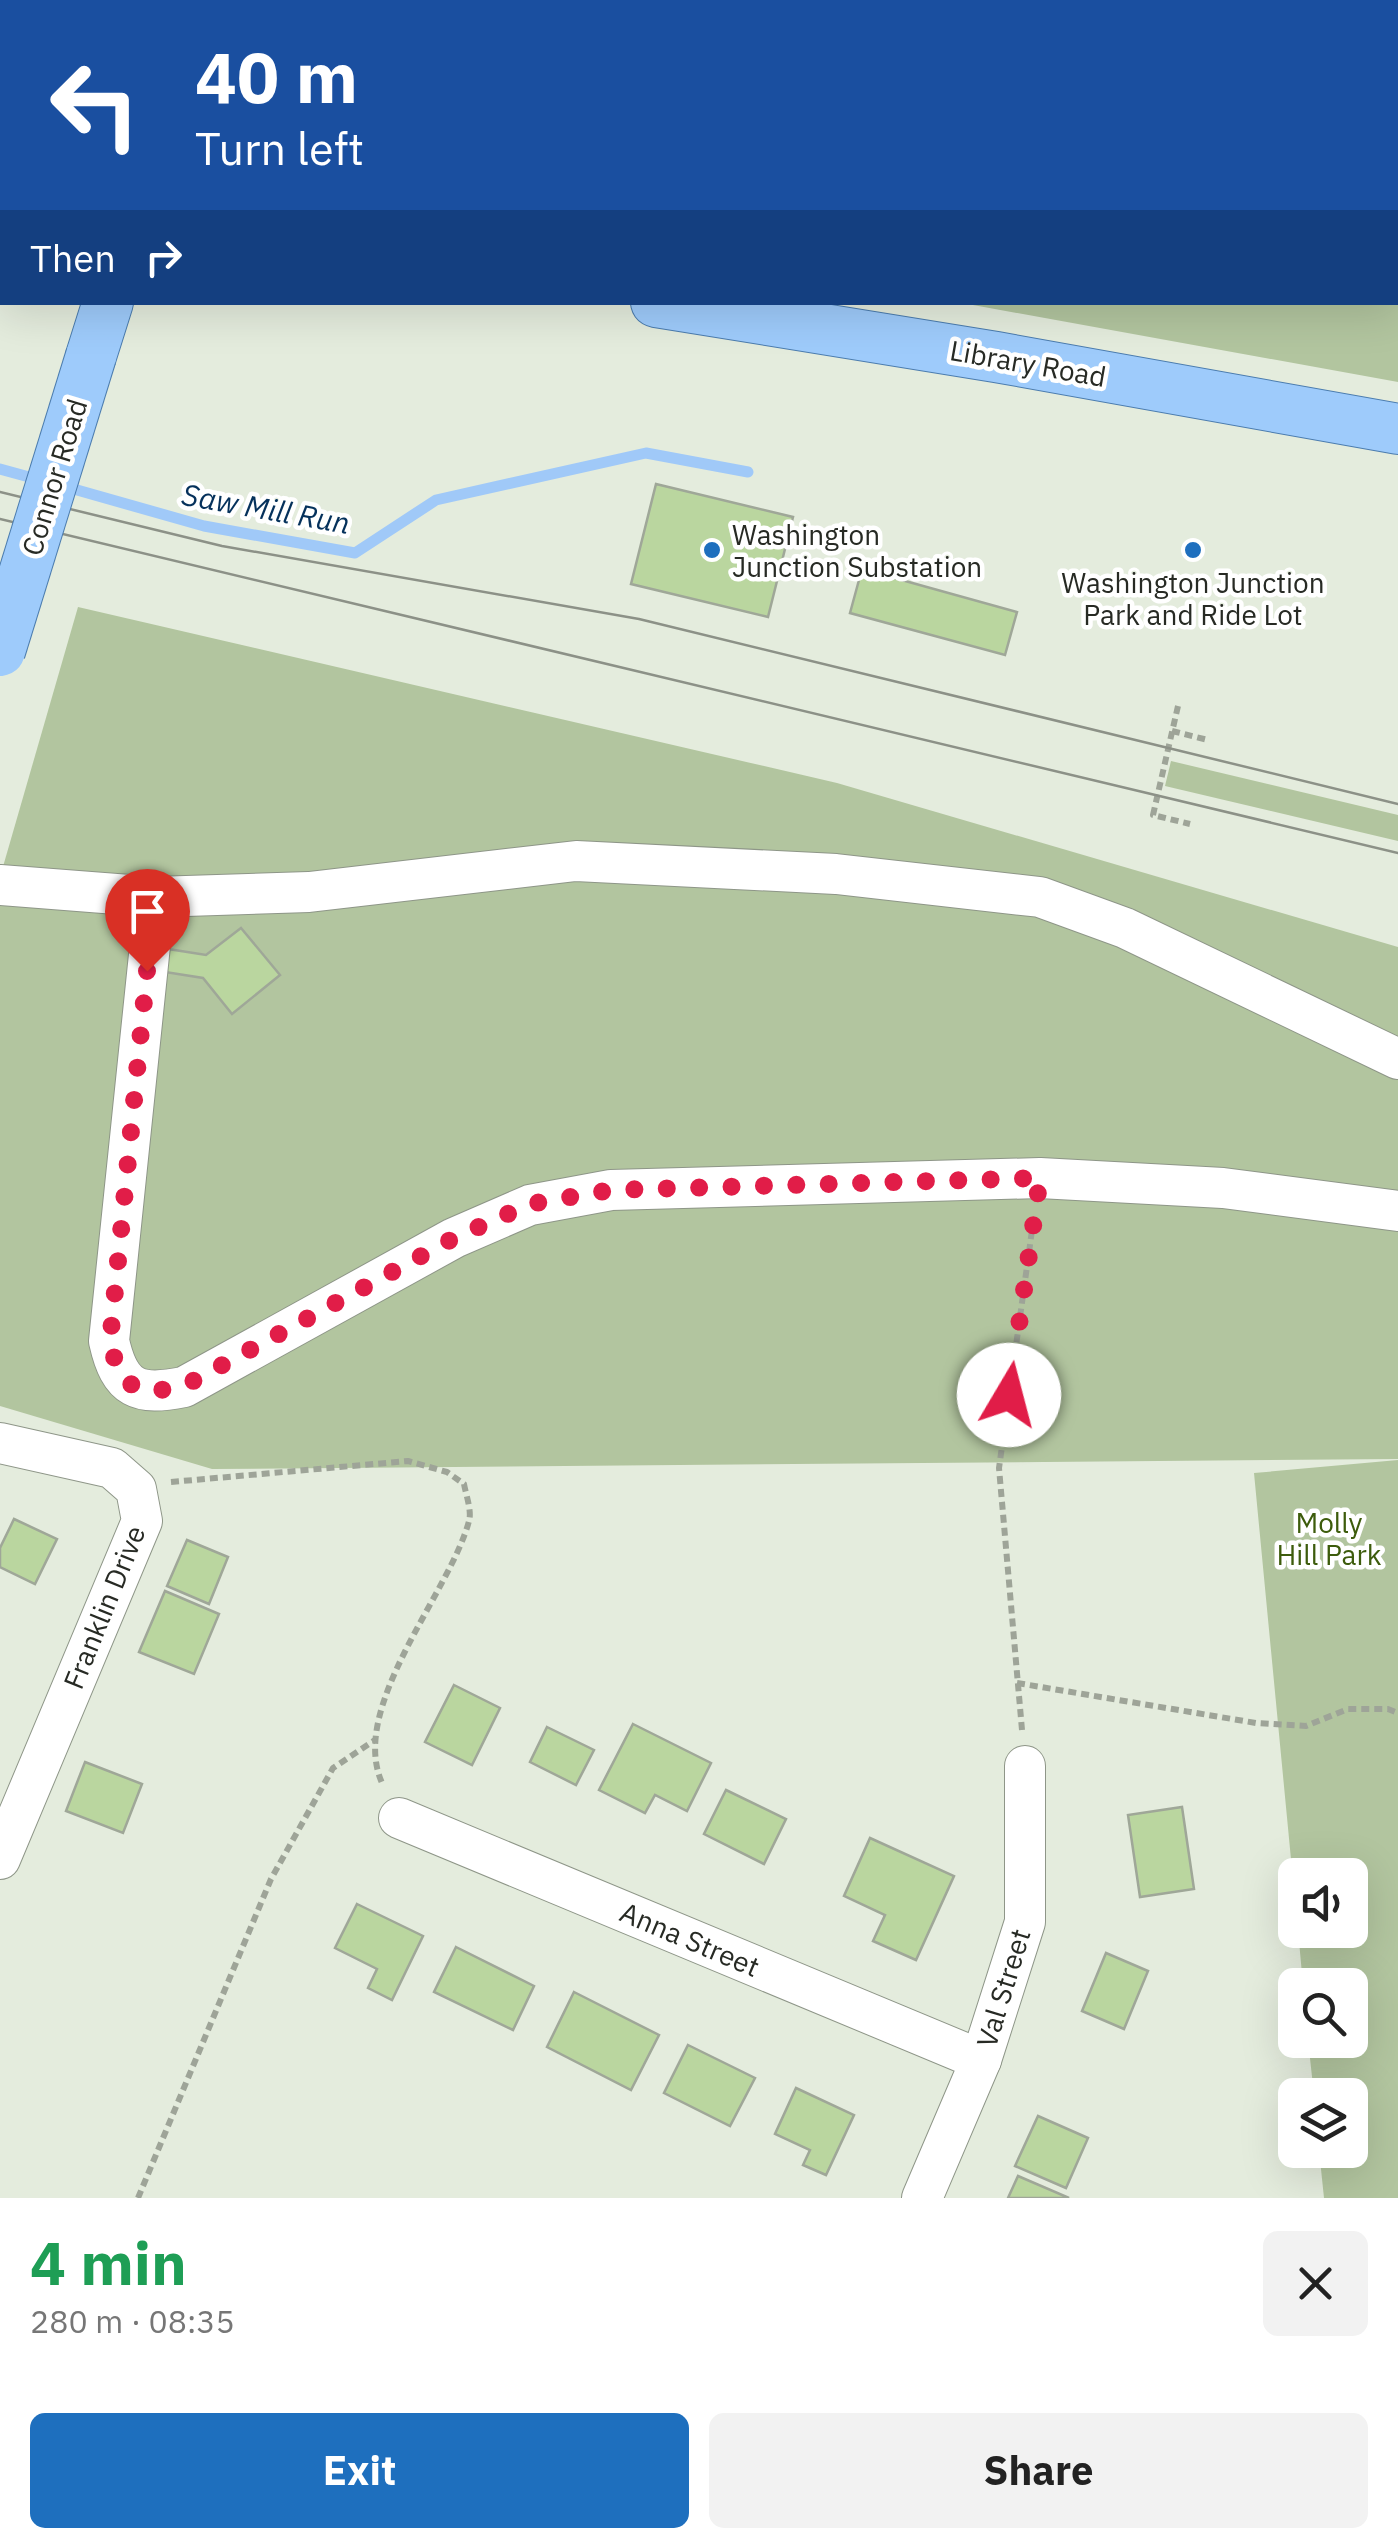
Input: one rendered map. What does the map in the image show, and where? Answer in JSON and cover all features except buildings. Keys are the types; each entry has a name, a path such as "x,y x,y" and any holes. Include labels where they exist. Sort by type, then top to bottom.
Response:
{"main road":[{"name":"Connor Road","path":"0,651 107,305"},
{"name":"Library Road","path":"677,305 1398,429"}],"street":[{"path":"0,884 154,897 309,892 576,861 836,874 1040,897 1125,928 1398,1060"},
{"path":"154,897 110,1341 115,1367 122,1376 130,1385 152,1393 184,1386 454,1238 530,1204 611,1190 1040,1178 1223,1188 1398,1211"},
{"name":"Franklin Drive","path":"0,1443 112,1468 136,1489 142,1522 0,1859"},
{"name":"Val Street","path":"922,2198 981,2060 1025,1922 1025,1766"},
{"name":"Anna Street","path":"399,1818 981,2060"}],"path":[{"path":"1178,706 1153,815 1190,824"},
{"path":"1172,731 1208,740"},
{"path":"1025,1766 998,1468 1040,1178"},
{"path":"136,1489 408,1460 447,1472 464,1484 471,1519 392,1676 376,1739 376,1772 399,1818"},
{"path":"1017,1683 1256,1724 1306,1726 1348,1708 1388,1708 1398,1713"},
{"path":"138,2198 272,1879 333,1768 376,1739"}],"green space":[{"path":"973,305 1398,305 1398,382"},
{"path":"78,607 837,783 1398,947 1398,1459 212,1469 0,1406 0,877"},
{"path":"1171,761 1398,815 1398,841 1165,786"},
{"name":"Molly Hill Park","path":"1398,1460 1398,2198 1324,2198 1321,2168 1368,2168 1368,2078 1312,2078 1310,2058 1368,2058 1368,1968 1301,1968 1300,1948 1368,1948 1368,1858 1291,1858 1254,1473"}],"waterway":[{"name":"Saw Mill Run","path":"63,486 204,526 355,553 436,500 646,453 748,472"},
{"name":"Saw Mill Run","path":"0,469 40,480"}],"tram line":[{"path":"0,492 222,546 639,619 1398,804"},
{"path":"0,519 1398,853"}],"place":[{"name":"Washington Junction Substation","path":"712,550"},
{"name":"Washington Junction Park and Ride Lot","path":"1193,550"}],"route":[{"path":"147,971 110,1341 115,1367 130,1385 152,1393 184,1386 454,1238 530,1204 611,1190 1040,1178 1009,1395"}]}
